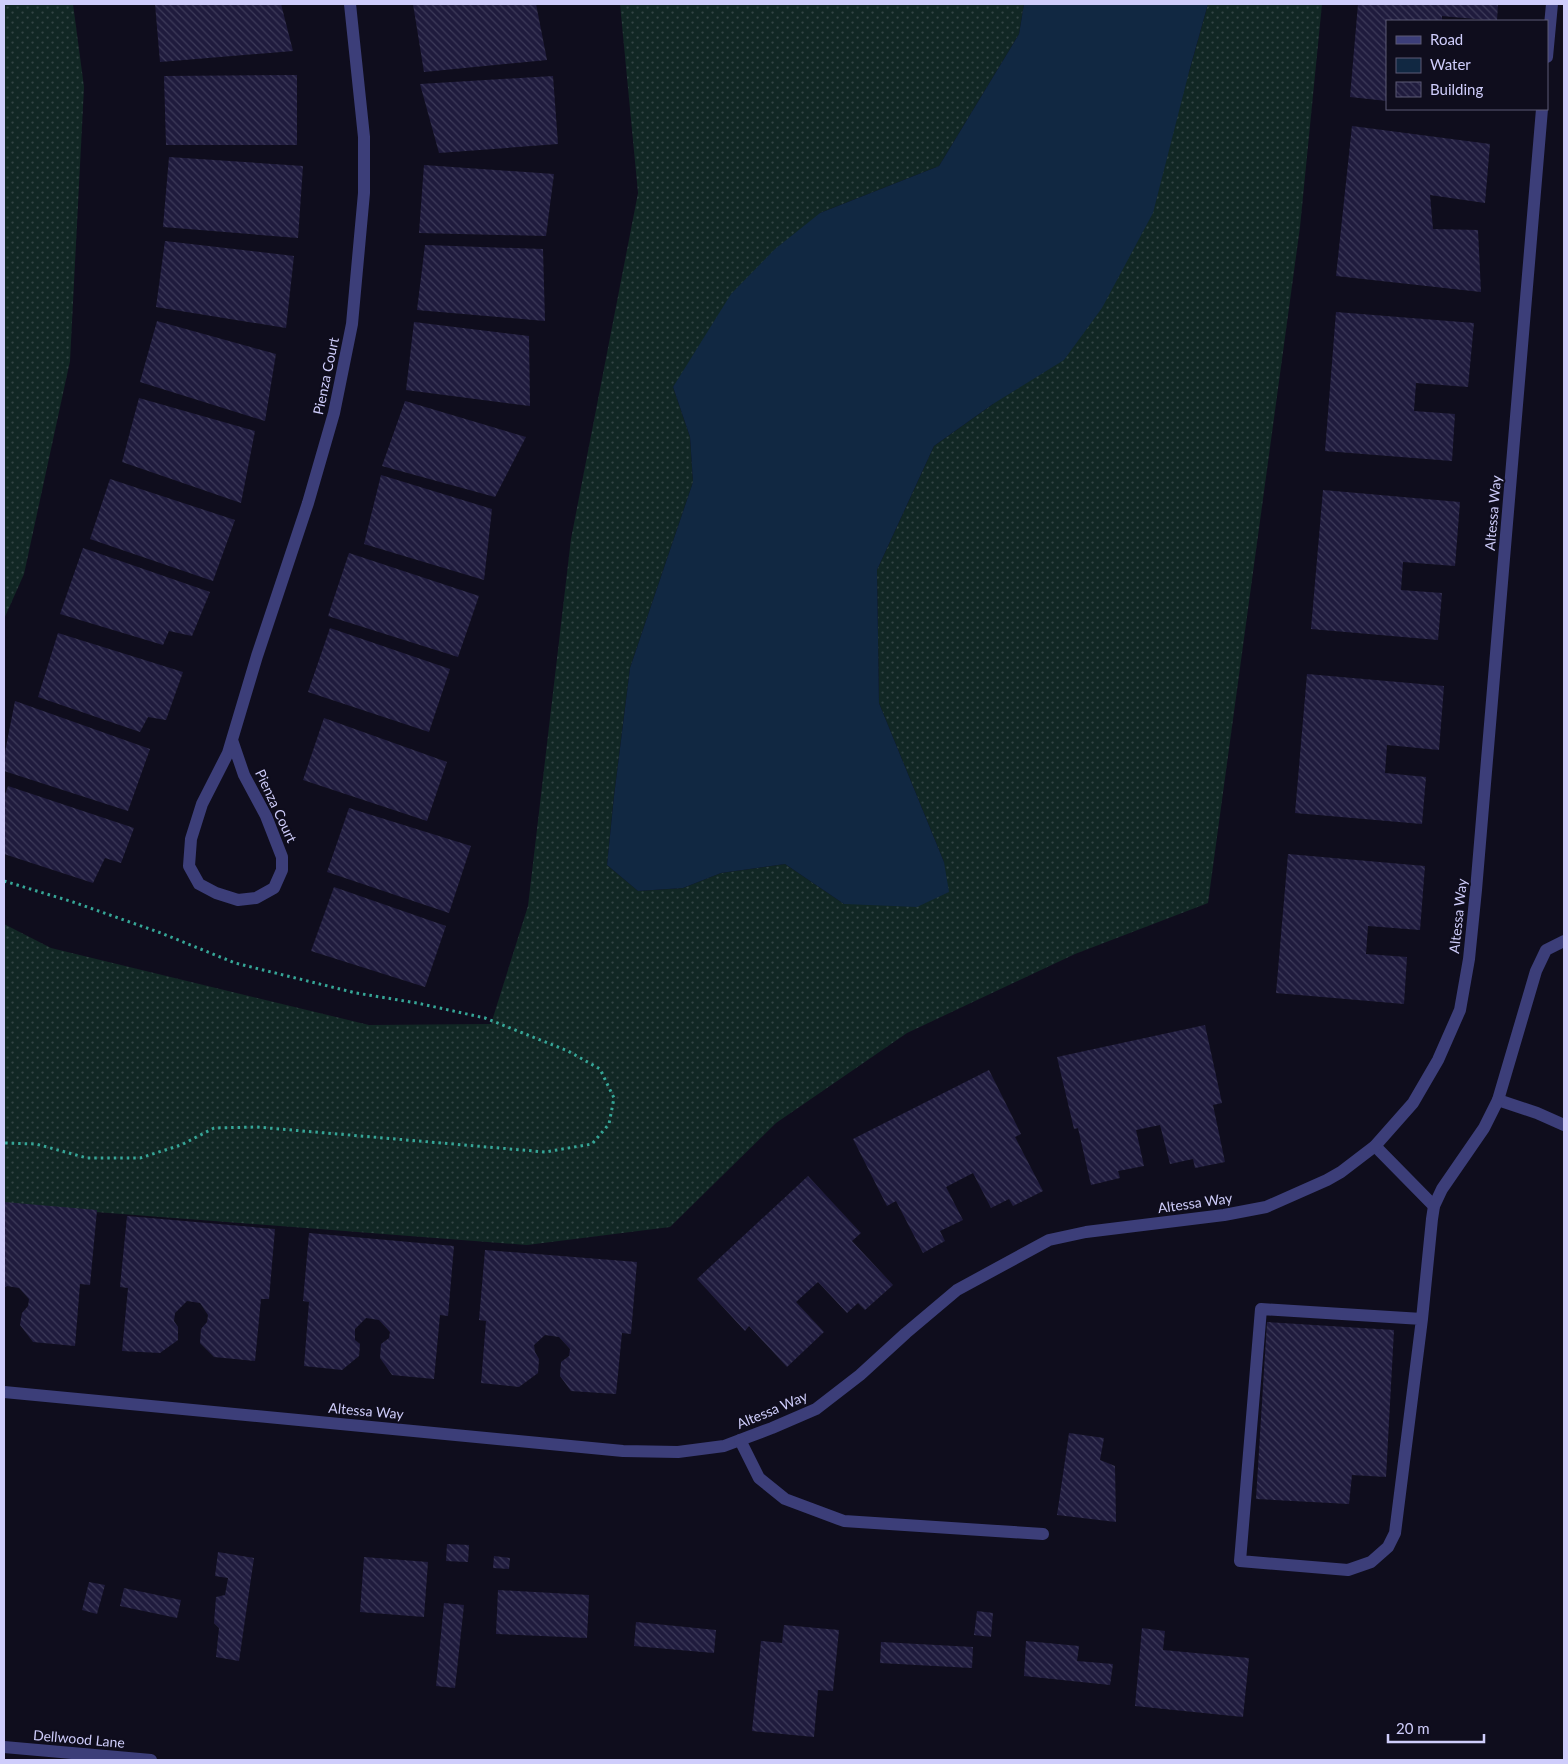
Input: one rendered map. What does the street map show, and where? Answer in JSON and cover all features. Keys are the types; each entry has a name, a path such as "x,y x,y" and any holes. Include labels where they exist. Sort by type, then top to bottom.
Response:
{"street":[{"name":"Pienza Court","path":"232,740 244,775 266,816 282,856 282,870 274,888 256,898 238,900 216,893 199,884 189,866 191,839 202,804 228,753 257,656 308,503 334,413 352,324 364,193 364,138 350,4"},
{"path":"1548,47 1552,4"},
{"name":"Altessa Way","path":"4,1392 623,1451 678,1452 724,1446 816,1409 860,1376 906,1333 957,1290 1049,1240 1086,1232 1224,1215 1266,1207 1328,1180 1374,1146 1413,1103 1438,1060 1460,1010 1467,967 1476,890 1542,110"},
{"path":"1422,1319 1261,1309 1240,1561 1348,1570 1371,1562 1388,1547 1395,1533 1422,1319 1434,1206 1442,1189 1484,1128 1498,1100 1536,970 1546,950 1564,940"},
{"path":"1498,1100 1537,1113 1564,1125"},
{"path":"1374,1146 1434,1206"},
{"path":"740,1440 759,1478 785,1499 844,1521 1043,1534"},
{"name":"Dellwood Lane","path":"4,1747 151,1760"}],"path":[{"path":"4,881 73,902 161,933 235,963 356,992 485,1018 568,1051 600,1069 614,1098 610,1124 592,1144 545,1152 257,1127 214,1128 181,1145 140,1158 86,1158 36,1144 4,1143"}],"green space":[{"path":"4,4 73,4 84,87 70,361 24,574 4,619"},
{"path":"620,4 1024,4 1019,34 939,166 820,213 673,387 690,437 693,482 630,668 607,865 638,891 683,888 721,873 785,864 844,904 944,862 879,703 877,570 934,446 993,404 1189,72 1208,4 1322,4 1300,227 1208,903 1075,954 907,1033 776,1123 670,1227 527,1245 4,1205 4,924 51,948 369,1025 491,1024 528,906 571,539 638,193"}],"water":[{"path":"1024,4 1208,4 1153,213 1102,308 1064,360 993,404 934,446 877,570 879,703 944,862 949,892 917,907 844,904 785,864 721,873 683,888 638,891 607,865 630,668 693,482 690,437 673,387 731,294 775,249 820,213 939,166 1019,34"}],"building":[{"path":"155,4 281,4 293,51 160,62"},
{"path":"413,4 536,4 547,60 424,72"},
{"path":"1358,4 1498,4 1497,20 1442,16 1442,20 1386,20 1386,101 1350,97"},
{"path":"297,75 297,145 166,145 164,76"},
{"path":"553,76 558,144 439,153 420,84"},
{"path":"1352,126 1490,144 1485,203 1430,195 1433,229 1478,230 1481,292 1336,276"},
{"path":"169,157 303,166 298,238 163,227"},
{"path":"424,165 554,174 546,236 419,233"},
{"path":"165,241 294,256 286,328 156,307"},
{"path":"425,245 543,249 545,321 417,310"},
{"path":"1336,312 1474,323 1468,387 1416,383 1414,411 1455,414 1452,461 1325,451"},
{"path":"157,321 276,354 265,421 140,382"},
{"path":"414,322 529,336 530,406 406,390"},
{"path":"139,398 255,431 241,503 122,462"},
{"path":"405,401 526,437 495,497 382,466"},
{"path":"381,475 492,509 484,580 364,544"},
{"path":"110,479 235,520 213,581 90,539"},
{"path":"1323,490 1460,502 1455,566 1403,562 1401,590 1442,593 1438,640 1311,629"},
{"path":"83,548 210,592 192,636 169,631 163,645 60,614"},
{"path":"349,553 479,596 458,657 328,616"},
{"path":"330,628 450,669 429,732 308,692"},
{"path":"58,633 183,672 166,720 148,717 140,732 38,697"},
{"path":"1307,674 1444,686 1439,750 1387,745 1385,773 1426,777 1422,824 1295,813"},
{"path":"15,701 150,749 128,811 4,771 4,757"},
{"path":"324,718 447,762 427,821 303,780"},
{"path":"8,786 134,828 121,863 105,858 93,883 4,854 4,797"},
{"path":"349,808 471,846 449,913 327,872"},
{"path":"1288,854 1425,866 1420,930 1368,926 1366,954 1407,957 1404,1004 1276,993"},
{"path":"334,887 446,926 425,987 311,951"},
{"path":"1205,1025 1222,1103 1213,1105 1225,1162 1195,1168 1193,1159 1170,1164 1160,1125 1136,1130 1144,1166 1118,1171 1120,1178 1091,1185 1078,1128 1074,1129 1057,1057"},
{"path":"989,1070 1021,1134 1015,1137 1043,1191 1013,1206 1009,1199 991,1208 973,1173 946,1187 963,1220 940,1231 945,1241 923,1253 896,1201 887,1206 853,1139"},
{"path":"808,1176 861,1233 852,1241 893,1285 865,1310 858,1303 847,1313 818,1282 796,1302 824,1332 787,1367 749,1326 745,1331 697,1279"},
{"path":"4,1202 97,1210 90,1285 80,1284 75,1346 33,1342 20,1325 22,1313 28,1306 29,1299 19,1288 7,1286 4,1288"},
{"path":"127,1216 275,1229 269,1299 261,1299 255,1361 214,1357 200,1343 201,1329 207,1322 208,1315 200,1303 187,1301 175,1313 174,1321 178,1327 178,1340 160,1353 122,1351 128,1288 120,1287"},
{"path":"309,1233 454,1246 448,1316 440,1315 434,1379 392,1375 380,1358 381,1344 389,1338 390,1332 379,1320 366,1318 355,1329 355,1340 360,1344 359,1356 342,1370 304,1366 309,1302 303,1301"},
{"path":"485,1250 637,1262 631,1334 622,1333 616,1394 571,1391 560,1376 561,1362 569,1356 570,1349 559,1337 545,1335 534,1345 539,1359 538,1373 519,1387 481,1383 486,1321 479,1320"},
{"path":"1267,1322 1394,1330 1386,1477 1352,1475 1349,1504 1256,1499"},
{"path":"1069,1433 1104,1438 1100,1460 1115,1466 1116,1522 1057,1515"},
{"path":"447,1544 469,1545 468,1562 446,1561"},
{"path":"218,1552 254,1558 239,1661 216,1657 219,1628 214,1623 216,1597 225,1595 228,1578 215,1576"},
{"path":"494,1556 510,1558 509,1569 493,1568"},
{"path":"364,1557 428,1562 424,1617 360,1612"},
{"path":"89,1582 105,1585 97,1614 82,1610"},
{"path":"124,1588 181,1600 177,1618 120,1606"},
{"path":"498,1590 589,1595 587,1638 496,1634"},
{"path":"444,1603 464,1605 455,1688 436,1686"},
{"path":"977,1611 993,1613 991,1637 974,1635"},
{"path":"636,1622 716,1630 714,1653 634,1646"},
{"path":"784,1625 839,1630 833,1691 818,1690 814,1737 752,1731 761,1641 782,1643"},
{"path":"1142,1628 1165,1631 1163,1650 1249,1658 1243,1717 1135,1706"},
{"path":"1026,1641 1079,1646 1077,1661 1113,1664 1110,1685 1024,1676"},
{"path":"881,1642 973,1647 972,1668 880,1663"}]}
